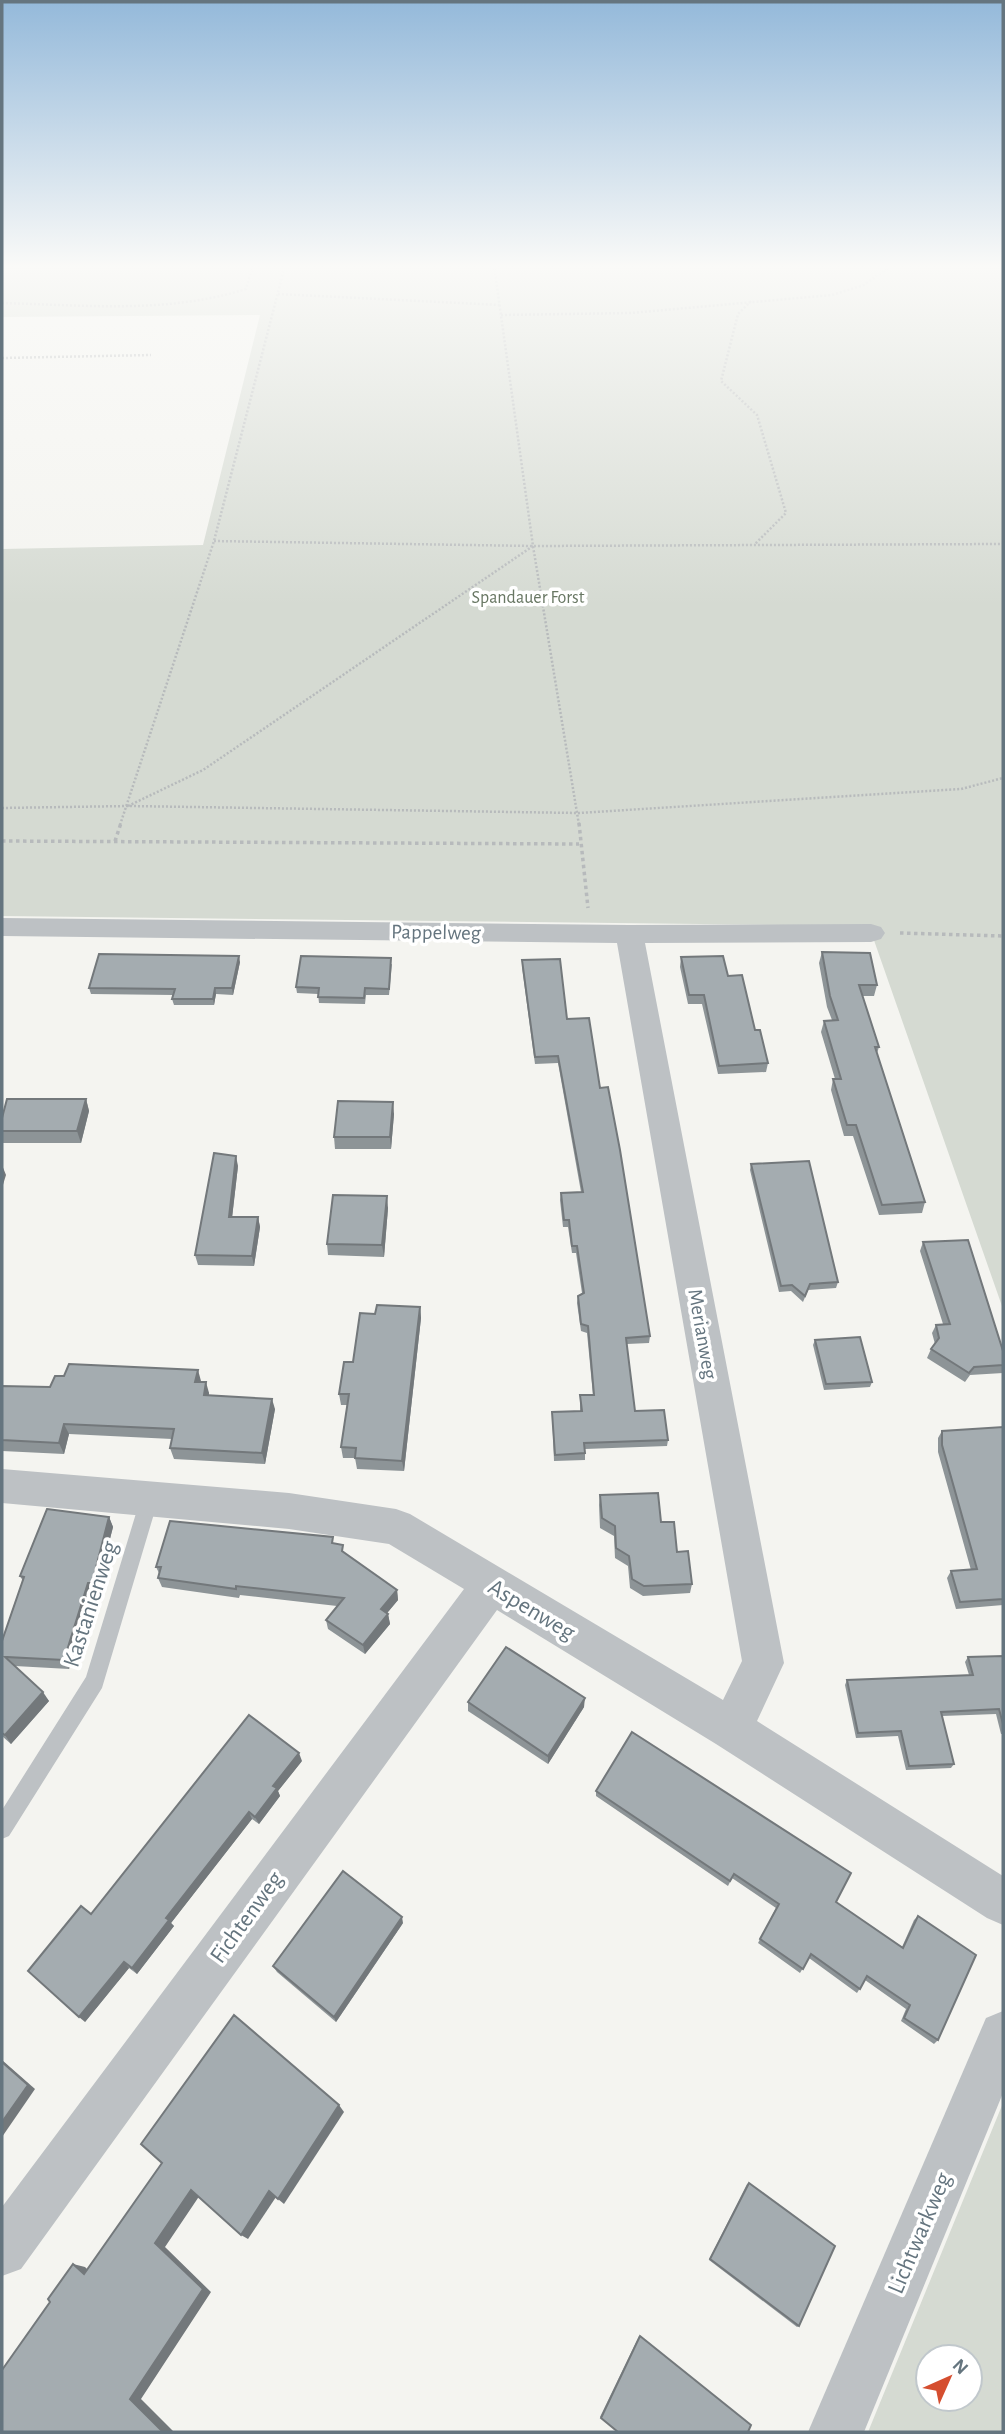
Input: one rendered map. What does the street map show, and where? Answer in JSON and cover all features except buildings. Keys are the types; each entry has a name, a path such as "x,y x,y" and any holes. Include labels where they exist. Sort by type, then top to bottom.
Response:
{"street":[{"name":"Pappelweg","path":"2,927 871,933"},
{"name":"Merianweg","path":"610,933 764,1663 731,1729"},
{"name":"Aspenweg","path":"2,1486 289,1511 396,1527 731,1729 1003,1902"},
{"name":"Fichtenweg","path":"2,2250 491,1585"},
{"name":"Lichtwarkweg","path":"836,2432 1003,2035"}],"lane":[{"name":"Kastanienweg","path":"2,1829 95,1681 150,1497"}],"path":[{"path":"114,841 128,806 214,541 256,379"},
{"path":"510,379 533,546 578,813 579,844 610,933"},
{"path":"722,379 721,381 757,415 786,513 754,544"},
{"path":"214,541 533,546 1003,544"},
{"path":"128,806 204,770 533,546"},
{"path":"2,808 128,806 578,813 961,789 1003,778"},
{"path":"2,841 579,844"},
{"path":"871,933 1003,936"}],"green space":[{"name":"Spandauer Forst","path":"244,379 1003,379 1003,1309 869,926 2,916 2,549 203,545"},
{"path":"1003,2103 1003,2432 868,2432"}]}
